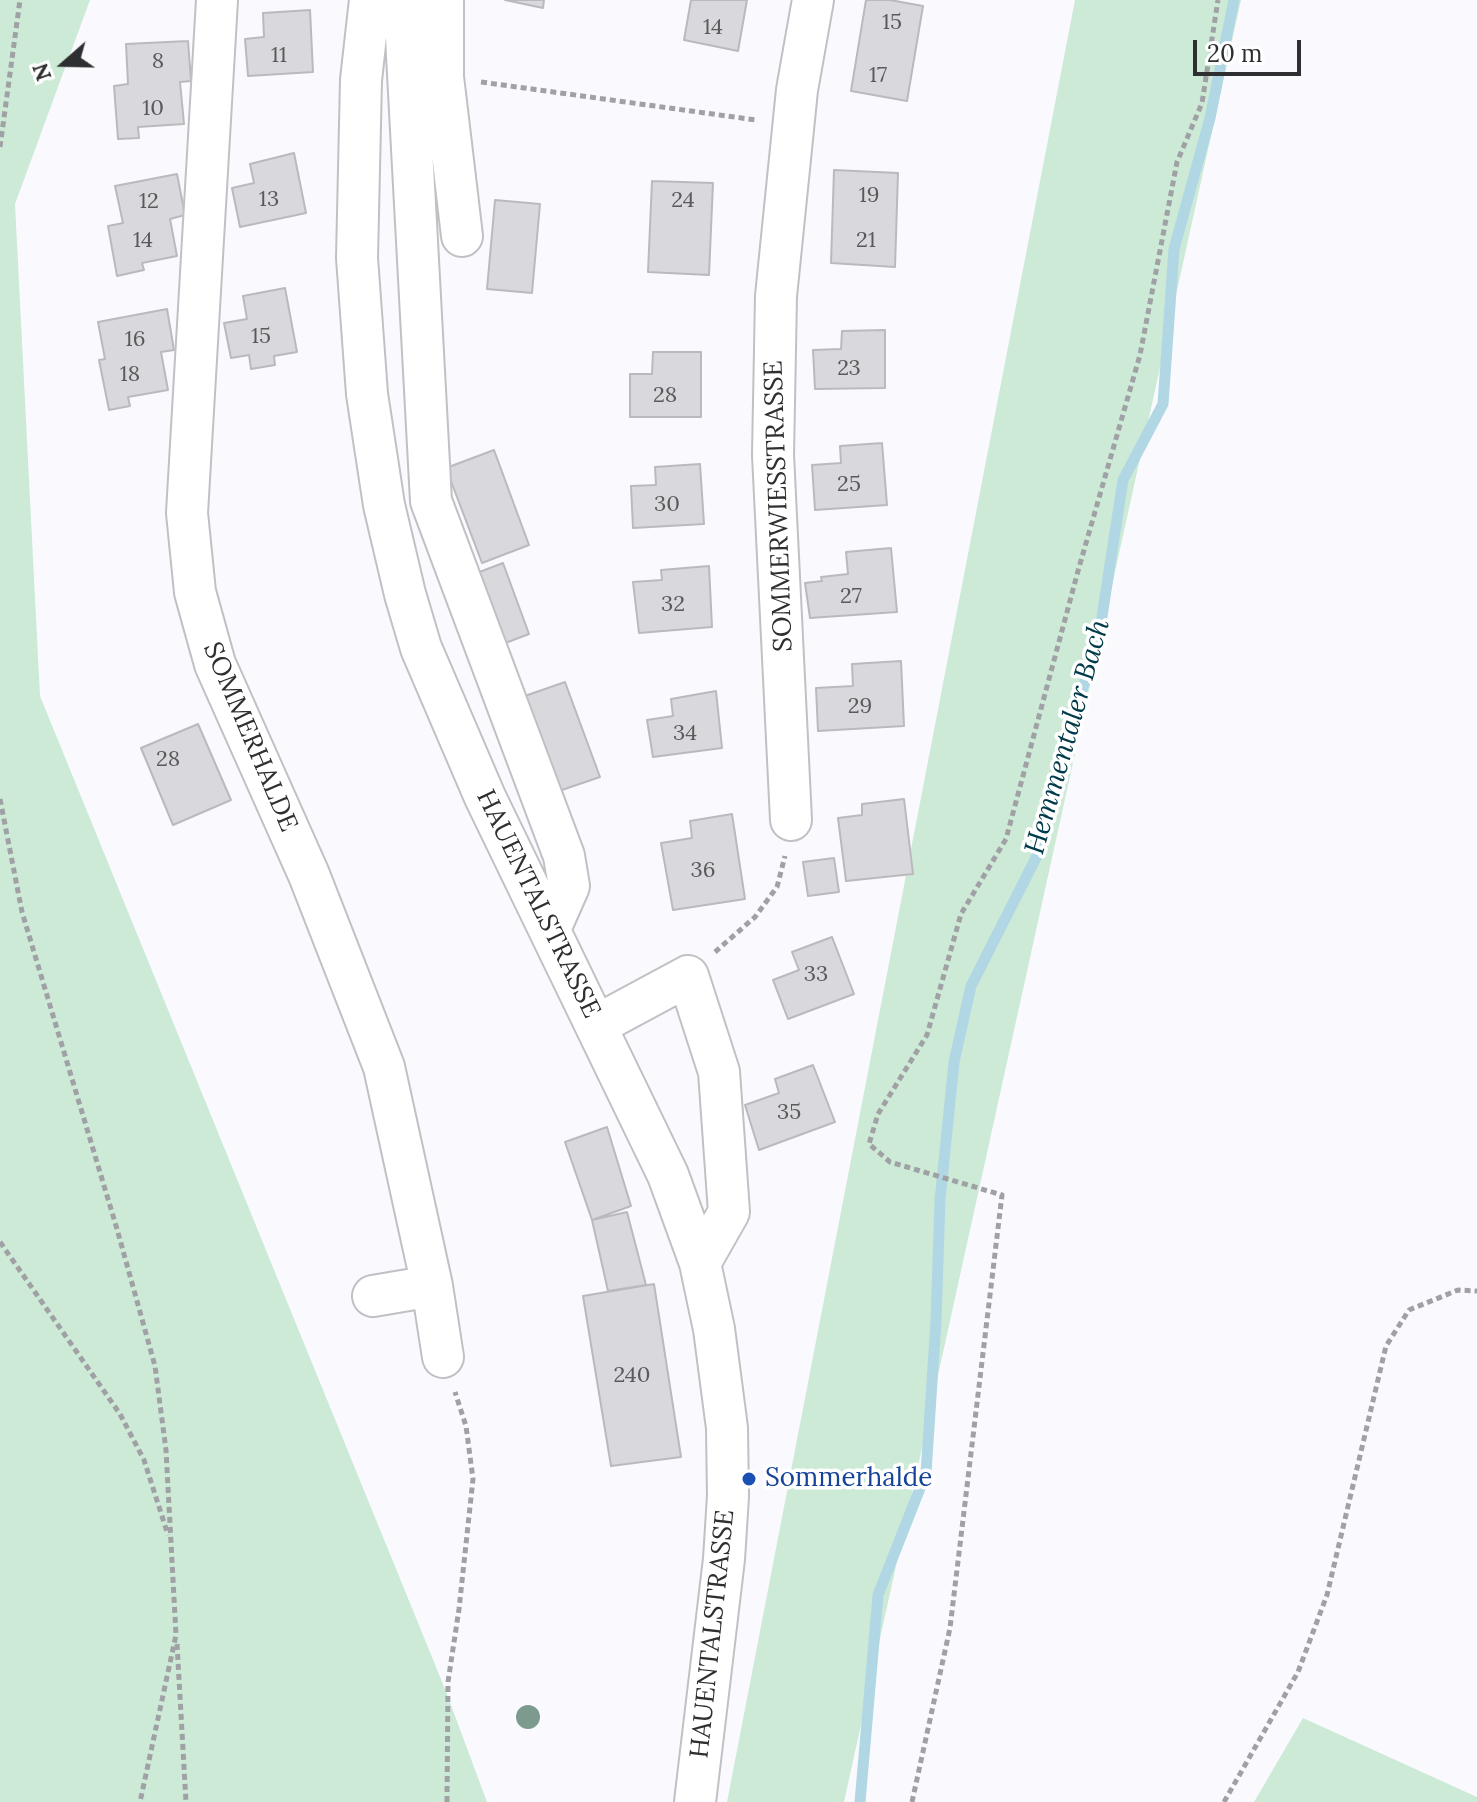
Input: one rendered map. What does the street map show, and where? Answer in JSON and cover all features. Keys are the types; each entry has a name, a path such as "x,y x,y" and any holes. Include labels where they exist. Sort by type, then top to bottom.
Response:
{"street":[{"name":"SOMMERHALDE","path":"217,0 187,513 195,592 215,664 309,875 384,1067 432,1286 443,1357"},
{"name":"HAUENTALSTRASSE","path":"370,0 361,80 357,258 367,394 384,505 405,594 421,648 485,797 668,1175 700,1263 714,1329 727,1428 728,1496 724,1559 695,1802"},
{"path":"404,0 431,501 564,856 569,886 550,929"},
{"path":"443,0 443,77 462,236"},
{"name":"SOMMERWIESSTRASSE","path":"791,820 773,455 776,296 793,125 813,0"},
{"path":"597,1025 688,976 719,1072 729,1212 700,1263"},
{"path":"373,1296 432,1286"}],"path":[{"path":"0,147 20,0"},
{"path":"912,1802 950,1628 1002,1195 890,1162 869,1144 878,1114 927,1035 961,914 1006,839 1140,355 1177,162 1202,103 1218,0"},
{"path":"443,77 793,125"},
{"path":"0,799 22,912 113,1214 155,1366 166,1450 186,1802"},
{"path":"688,976 755,917 777,887 791,820"},
{"path":"0,1242 120,1414 144,1460 171,1544"},
{"path":"1224,1802 1298,1672 1327,1595 1386,1346 1409,1310 1458,1290 1477,1291"},
{"path":"443,1357 466,1426 473,1479 448,1682 447,1802"},
{"path":"140,1802 176,1635"}],"green space":[{"path":"0,0 90,0 15,204 40,696 445,1689 487,1802 0,1802"},
{"path":"1075,0 1241,0 844,1802 727,1802"},
{"path":"1303,1718 1477,1797 1477,1802 1254,1802"}],"building":[{"path":"505,0 544,0 543,8"},
{"path":"691,0 747,0 738,51 684,40"},
{"path":"866,0 890,0 923,6 907,101 851,91"},
{"path":"310,10 313,72 248,76 245,39 264,37 263,13"},
{"path":"188,41 191,81 180,82 184,124 138,127 139,138 118,139 114,86 128,84 126,44"},
{"path":"294,153 306,213 240,227 232,188 254,183 250,164"},
{"path":"834,170 898,173 895,267 831,263"},
{"path":"177,174 185,215 170,219 177,256 142,263 144,270 117,276 108,226 123,223 115,186"},
{"path":"652,181 713,183 709,275 648,272"},
{"path":"495,200 540,204 532,293 487,289"},
{"path":"285,288 297,352 274,356 275,365 251,369 249,355 231,358 224,323 247,319 243,296"},
{"path":"167,309 174,350 161,352 168,390 128,397 130,406 109,410 99,360 105,359 98,322"},
{"path":"885,330 885,388 815,389 813,350 841,349 842,331"},
{"path":"653,352 701,352 701,417 630,417 630,374 652,374"},
{"path":"882,443 887,505 815,510 812,465 841,463 840,446"},
{"path":"494,450 529,545 482,563 446,468"},
{"path":"700,464 704,524 633,528 631,486 656,485 655,467"},
{"path":"891,548 897,612 810,618 805,583 822,581 821,577 848,574 846,552"},
{"path":"503,563 529,634 495,647 469,576"},
{"path":"709,566 712,627 639,633 633,582 662,580 661,570"},
{"path":"901,661 904,726 818,731 816,688 853,686 852,664"},
{"path":"565,682 600,777 556,792 522,697"},
{"path":"716,691 722,748 653,757 647,720 673,716 671,699"},
{"path":"198,724 231,800 173,825 141,748"},
{"path":"904,799 913,874 846,881 838,818 862,815 862,804"},
{"path":"732,814 745,899 673,910 661,843 692,838 690,821"},
{"path":"834,858 839,892 808,896 803,862"},
{"path":"832,937 854,994 788,1019 773,980 799,970 792,952"},
{"path":"813,1065 835,1122 759,1150 745,1105 779,1093 775,1079"},
{"path":"607,1127 631,1206 592,1220 565,1142"},
{"path":"627,1212 646,1285 608,1291 592,1220"},
{"path":"654,1284 681,1457 611,1466 583,1296"}],"waterway":[{"name":"Hemmentaler Bach","path":"860,1802 878,1595 926,1473 940,1200 954,1062 971,986 1043,844 1069,725 1097,649 1123,480 1163,404 1174,249 1210,118 1234,0"}],"place":[{"name":"Sommerhalde","path":"749,1479"}]}
